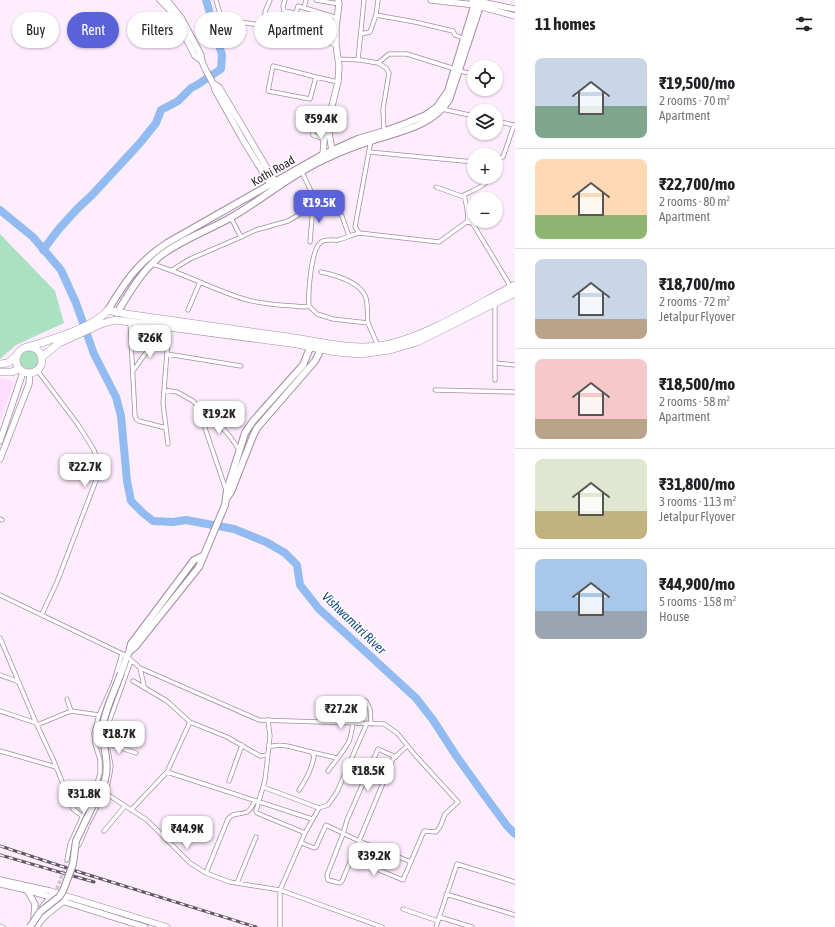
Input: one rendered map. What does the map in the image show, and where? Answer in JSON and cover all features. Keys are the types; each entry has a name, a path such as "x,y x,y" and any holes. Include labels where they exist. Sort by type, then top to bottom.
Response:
{"highway":[{"path":"101,320 108,310 117,313 311,344 342,353 360,354 390,350 410,345 430,337 495,303 514,288"},
{"path":"321,346 360,348 389,344 427,331 514,288"},
{"path":"113,320 117,313"},
{"path":"0,364 8,364 21,350 27,347 64,338 101,320 130,321 311,344"},
{"path":"0,372 27,371 41,364 42,357 64,338"},
{"path":"27,347 35,348 42,357"},
{"path":"16,356 17,365 27,371"}],"main road":[{"path":"160,0 173,13 195,56 201,60"},
{"path":"167,0 182,19 201,55 201,60 214,84 215,90 239,134 274,186"},
{"path":"431,0 478,2 515,9"},
{"path":"337,26 339,2"},
{"path":"478,2 515,16"},
{"name":"Kothi Road","path":"457,70 465,39 478,2"},
{"name":"Kothi Road","path":"117,313 137,282 152,264 173,248 230,218 274,186 323,157 358,139 371,138 385,134 441,108 457,70 478,2"},
{"path":"323,157 324,139 338,82 339,66 337,48"},
{"path":"328,126 333,153"},
{"name":"Kothi Road","path":"108,310 129,278 144,260 167,243 302,172 323,157"},
{"path":"225,502 226,491 246,433 250,426 303,365 311,344"},
{"path":"30,927 40,912 59,896 65,886 73,864 76,841 105,780 108,763 103,741 103,726 128,656 130,644 194,560 204,554 257,428 315,361 321,346"},
{"path":"0,441 27,371"},
{"path":"0,459 29,384 27,371"},
{"path":"0,880 55,893 66,900 145,927"},
{"path":"0,884 26,890 55,893"},
{"path":"26,890 35,904 34,917"},
{"path":"26,927 40,908 55,893"},
{"path":"36,927 45,916 66,900"},
{"path":"66,900 167,927"}],"street":[{"path":"216,0 220,14 226,20 254,24"},
{"path":"265,12 270,0"},
{"path":"285,0 283,6 284,11 296,12 298,6 338,18"},
{"path":"304,8 306,0"},
{"path":"316,0 339,2"},
{"path":"358,60 364,0"},
{"path":"361,34 370,32 376,15 378,0"},
{"path":"376,15 453,31 455,35 465,39"},
{"path":"378,63 390,54 407,54 467,72"},
{"path":"338,59 378,63 386,68 389,73 383,109 385,134"},
{"path":"316,77 310,99 268,91 273,66 338,82"},
{"path":"441,108 467,114"},
{"path":"312,118 313,135 324,139"},
{"path":"503,123 514,125 503,157"},
{"path":"359,233 355,227 371,138"},
{"path":"369,152 467,161"},
{"path":"302,172 315,205 310,242"},
{"path":"464,197 464,195 484,184"},
{"path":"436,187 464,197"},
{"path":"464,197 467,208"},
{"path":"172,270 190,259 256,230 288,221 315,205 334,207 342,216 349,236"},
{"path":"230,218 241,237"},
{"path":"368,323 355,322 317,314 309,306 310,282 314,255 320,243 326,240 338,240 359,233 439,242 467,222"},
{"path":"476,228 514,288"},
{"path":"144,260 244,299 268,304 309,306"},
{"path":"321,272 345,279 363,292 366,297 368,323 378,346"},
{"path":"188,310 200,282"},
{"path":"495,303 495,380"},
{"path":"130,321 134,411 136,419 166,428"},
{"path":"168,444 163,403 169,326"},
{"path":"132,372 150,348 167,346"},
{"path":"167,354 241,366"},
{"path":"495,363 515,365"},
{"path":"27,371 79,426 94,450 100,470 57,582 42,614"},
{"path":"164,390 177,392 194,401 204,414 220,424 239,450"},
{"path":"435,390 515,392"},
{"path":"204,414 205,428 226,491"},
{"path":"0,595 128,656 140,668 259,720 384,724 397,733 458,802 445,814 440,827 436,832 424,830 403,880 352,859"},
{"path":"0,638 73,810 82,816"},
{"path":"67,860 70,844 96,787 100,773 100,760 95,744 94,733 99,715 112,684 128,656"},
{"path":"79,845 109,779 111,766 106,743 106,734 128,656"},
{"path":"140,668 144,686"},
{"path":"0,675 19,682"},
{"path":"133,681 168,701 190,722 227,737 260,756 268,755"},
{"path":"67,699 71,711"},
{"path":"263,786 319,808 328,805 337,792 369,724 370,709 366,701 327,700"},
{"path":"0,711 36,724 71,711 99,715"},
{"path":"206,873 228,819 234,814 249,810 256,801 263,786 270,736 268,720"},
{"path":"131,810 167,772 190,722"},
{"path":"328,771 348,744 353,723"},
{"path":"106,743 136,753"},
{"path":"229,781 242,745"},
{"path":"269,747 275,745 337,758"},
{"path":"396,757 378,749 349,814 344,834 327,875 328,880 340,884 352,859 393,759 396,757 407,746"},
{"path":"0,752 56,767"},
{"path":"298,790 305,782 313,762 314,756 311,752"},
{"path":"167,772 312,820"},
{"path":"96,787 147,820 190,863 206,873 237,883 280,890 382,927"},
{"path":"256,801 257,813 305,833"},
{"path":"104,831 126,806"},
{"path":"280,927 280,890 302,843 305,833 319,808"},
{"path":"302,843 314,848 316,847 326,825 359,841 411,862"},
{"path":"237,883 256,837"},
{"path":"436,927 457,864 515,882"},
{"path":"446,894 515,915"},
{"path":"403,909 472,927"}],"shaded area":[{"path":"0,378 14,382 0,421"}],"green space":[{"path":"0,234 55,291 64,323 16,345 0,359"},
{"path":"25,351 33,351 38,356 36,367 33,369 25,369 20,364 20,356"}],"waterway":[{"path":"43,250 58,230 77,209 140,143 156,123 161,110 178,101 191,88 221,69 222,55 206,0"},
{"name":"Vishwamitri River","path":"0,210 33,237 61,270 76,303 94,354 116,397 121,416 127,481 131,501 153,521 173,522 186,520 234,529 266,542 285,553 297,565 300,585 319,609 416,698 433,720 485,796 507,826 515,834"}],"tunnel":[{"path":"57,889 67,860"}],"railway":[{"path":"0,846 256,927"},
{"path":"0,855 94,882"}]}
